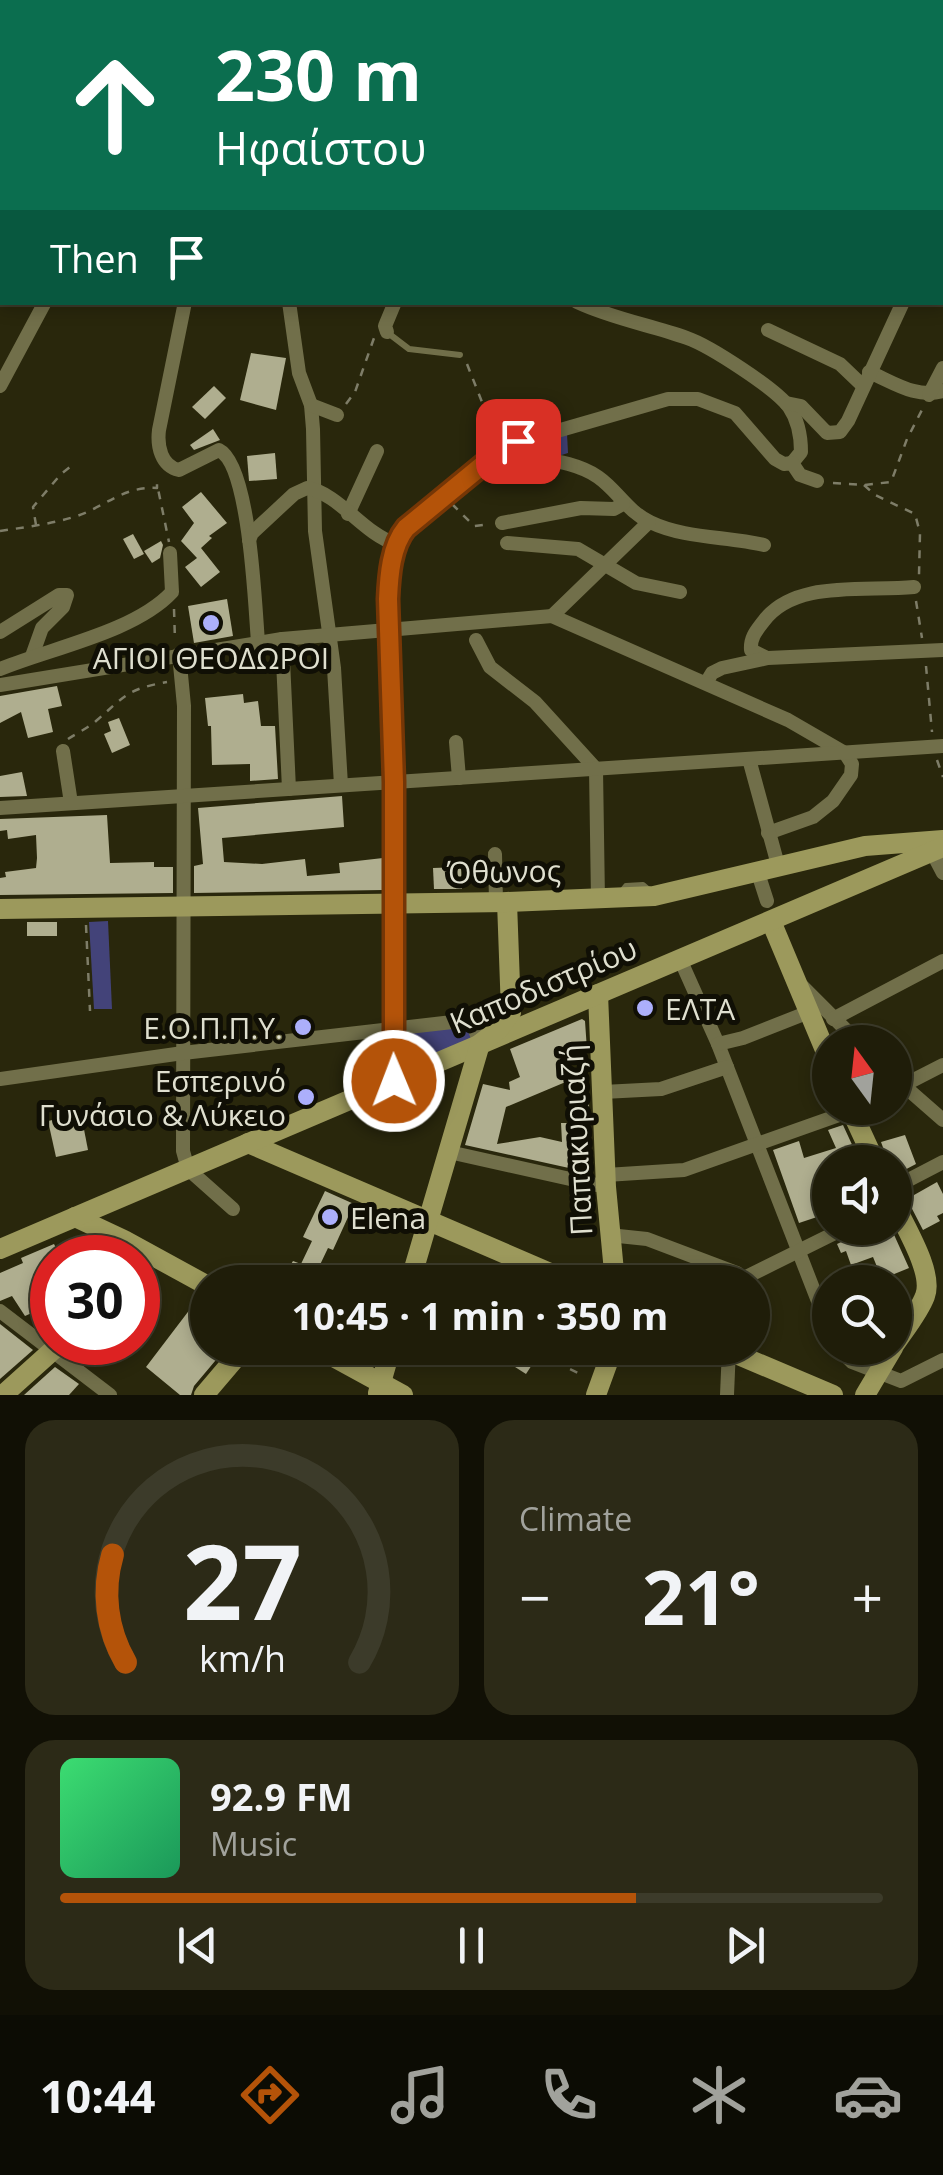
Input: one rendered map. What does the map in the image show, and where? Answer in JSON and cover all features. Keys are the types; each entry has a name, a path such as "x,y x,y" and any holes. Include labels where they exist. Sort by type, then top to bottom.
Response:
{"main road":[{"name":"Όθωνος","path":"0,909 654,896 884,844 939,846"},
{"path":"884,844 891,855 891,869"},
{"name":"Καποδιστρίου","path":"518,1019 598,994 680,959 769,910 891,869 939,846"},
{"path":"415,1265 480,1044 518,1019 501,902"},
{"path":"769,910 814,1025"},
{"name":"Παπακυριαζή","path":"598,994 613,1265"},
{"name":"Καποδιστρίου","path":"0,1249 480,1044"},
{"path":"248,1143 533,1265"},
{"path":"123,1235 119,1214 124,1196"},
{"path":"75,1217 113,1235"},
{"path":"912,1242 924,1268 935,1280 912,1318"},
{"path":"160,1267 190,1279"},
{"path":"3,1395 37,1365"},
{"path":"204,1395 230,1365"},
{"path":"343,1365 379,1389 403,1395"},
{"path":"379,1389 386,1365"},
{"path":"598,1389 607,1365"},
{"path":"765,1365 832,1395"},
{"path":"866,1395 882,1365"}],"street":[{"path":"0,386 43,305"},
{"path":"184,305 159,430 160,451 164,461 178,470 213,452 226,454 234,471 249,540 258,642"},
{"path":"289,305 298,373 310,405 316,531 330,634 341,785"},
{"path":"386,329 394,305"},
{"path":"394,1081 394,782 388,588 396,544 406,528 518,441 668,399 691,398 742,418 784,464 792,463 800,455 797,424 786,404 698,343 584,305"},
{"path":"786,404 800,406 827,433 840,432 901,305"},
{"path":"768,330 866,378 936,393 943,368"},
{"path":"310,405 337,414"},
{"path":"348,514 378,451"},
{"path":"499,452 584,470 603,480 623,504 666,528 764,545"},
{"path":"792,463 800,475 817,481"},
{"path":"249,540 294,494 307,488 376,536 396,544"},
{"path":"502,523 581,508 614,509 623,504"},
{"path":"552,616 650,522"},
{"path":"507,543 578,549 636,583 680,592"},
{"path":"0,669 68,646 160,606 172,592 170,553"},
{"path":"768,658 752,652 750,642 770,612 788,598 806,593 914,587"},
{"path":"0,632 59,595 68,595 63,607 42,628 32,656"},
{"path":"0,685 258,642 552,616 788,720 845,753 852,764 851,775 833,801 813,816 768,834"},
{"path":"282,639 289,789"},
{"path":"476,640 490,666 552,718 596,769 607,899"},
{"path":"706,683 722,668 768,658 943,650"},
{"path":"174,655 184,680 183,1151 188,1169 234,1209"},
{"path":"456,742 458,778"},
{"path":"64,746 72,803"},
{"path":"0,808 938,746"},
{"path":"748,759 768,834 769,910"},
{"path":"939,846 943,873"},
{"path":"495,854 501,902"},
{"path":"680,959 718,1044 812,1283"},
{"path":"833,1018 943,961"},
{"path":"795,978 840,1025"},
{"path":"718,1044 808,1012"},
{"path":"0,1079 466,1021 474,1027 480,1044"},
{"path":"912,1078 943,1065"},
{"path":"604,1092 661,1088 726,1067"},
{"path":"912,1096 943,1120"},
{"path":"448,1152 606,1181 684,1170 812,1124"},
{"path":"912,1179 943,1162"},
{"path":"609,1235 647,1239 716,1265"},
{"path":"770,1267 812,1245"},
{"path":"0,1310 30,1329"},
{"path":"858,1365 901,1381 943,1360"},
{"path":"77,1365 110,1395"},
{"path":"727,1365 727,1395"}],"lane":[{"path":"386,329 409,349 460,355"}],"path":[{"path":"337,414 355,392 372,340 386,329"},
{"path":"460,355 468,364 499,452"},
{"path":"817,481 864,485 893,480 907,439 936,393"},
{"path":"36,525 33,506 74,464"},
{"path":"0,532 74,517 122,492 157,488 157,484 170,553"},
{"path":"864,485 875,496 917,518 920,572 914,587 943,777"},
{"path":"444,496 474,526"},
{"path":"172,592 174,655"},
{"path":"64,746 116,699 133,690 184,680"},
{"path":"86,908 90,1010"},
{"path":"556,1365 598,1389"}],"shaded area":[{"path":"567,434 568,453 555,457 517,453 546,439"},
{"path":"108,921 112,1009 94,1009 89,922"},
{"path":"462,1024 473,1031 470,1040 401,1069 400,1033"}],"building":[{"path":"251,353 286,358 276,410 240,400"},
{"path":"214,386 226,398 205,419 192,407"},
{"path":"213,429 220,440 194,450 190,445"},
{"path":"275,453 277,479 249,481 247,456"},
{"path":"201,492 227,523 209,536 212,538 201,548 220,572 201,587 185,567 197,558 181,541 194,523 182,507"},
{"path":"133,534 144,554 134,559 123,539"},
{"path":"161,541 160,558 152,563 144,551"},
{"name":"ΑΓΙΟΙ ΘΕΟΔΩΡΟΙ","path":"227,599 233,636 194,643 188,606"},
{"path":"57,686 62,706 48,709 53,732 28,738 21,712 0,723 0,696"},
{"path":"243,694 244,703 258,701 261,726 275,726 278,779 250,781 250,764 212,765 211,726 205,698"},
{"path":"119,718 130,745 112,753 104,734 111,731 108,722"},
{"path":"22,772 27,796 0,797 0,776"},
{"path":"342,796 344,827 222,838 224,862 262,864 305,859 307,876 340,873 339,863 383,858 383,890 194,893 194,866 203,864 198,808"},
{"path":"107,815 110,863 154,862 154,867 173,867 173,893 0,895 0,878 6,877 5,872 36,868 37,858 36,835 8,839 7,830 0,831 0,819"},
{"path":"461,867 462,889 434,889 433,868"},
{"path":"27,922 57,922 57,936 27,936"},
{"path":"582,1019 587,1050 563,1051 568,1081 506,1107 497,1144 540,1137 562,1142 561,1123 569,1123 569,1078 588,1077 591,1169 587,1172 465,1145 483,1084 510,1090 509,1082 520,1077 510,1049"},
{"path":"81,1114 88,1150 56,1157 48,1121"},
{"path":"843,1125 852,1145 835,1145 828,1130"},
{"path":"905,1135 909,1145 882,1145 881,1142"},
{"path":"799,1141 804,1158 812,1156 812,1219 799,1223 773,1150"},
{"path":"937,1182 943,1194 943,1213 937,1216 940,1221 923,1230 912,1209 912,1196"},
{"name":"Elena","path":"325,1191 354,1204 333,1250 328,1248 320,1265 291,1265 293,1261 301,1264 312,1241 303,1237"},
{"path":"837,1245 899,1245 908,1265 876,1265 873,1257 851,1265 846,1251 841,1253"},
{"path":"30,1254 30,1314 25,1316 12,1296 0,1301 0,1273 23,1263 21,1258"},
{"path":"190,1309 190,1365 212,1365 191,1395 180,1395 146,1367 160,1365 160,1349"},
{"path":"0,1324 30,1348 30,1353 0,1379"},
{"path":"512,1365 532,1365 526,1374"},
{"path":"55,1367 79,1384 69,1395 24,1395"}],"place":[{"name":"ΑΓΙΟΙ ΘΕΟΔΩΡΟΙ","path":"211,623"},
{"name":"ΕΛΤΑ","path":"645,1008"},
{"name":"Ε.Ο.Π.Π.Υ.","path":"303,1027"},
{"name":"Εσπερινό Γυνάσιο & Λύκειο","path":"306,1097"},
{"name":"Elena","path":"330,1217"}],"route":[{"path":"394,1081 394,782 388,599 391,571 399,536 406,528 496,454 518,441"}]}
